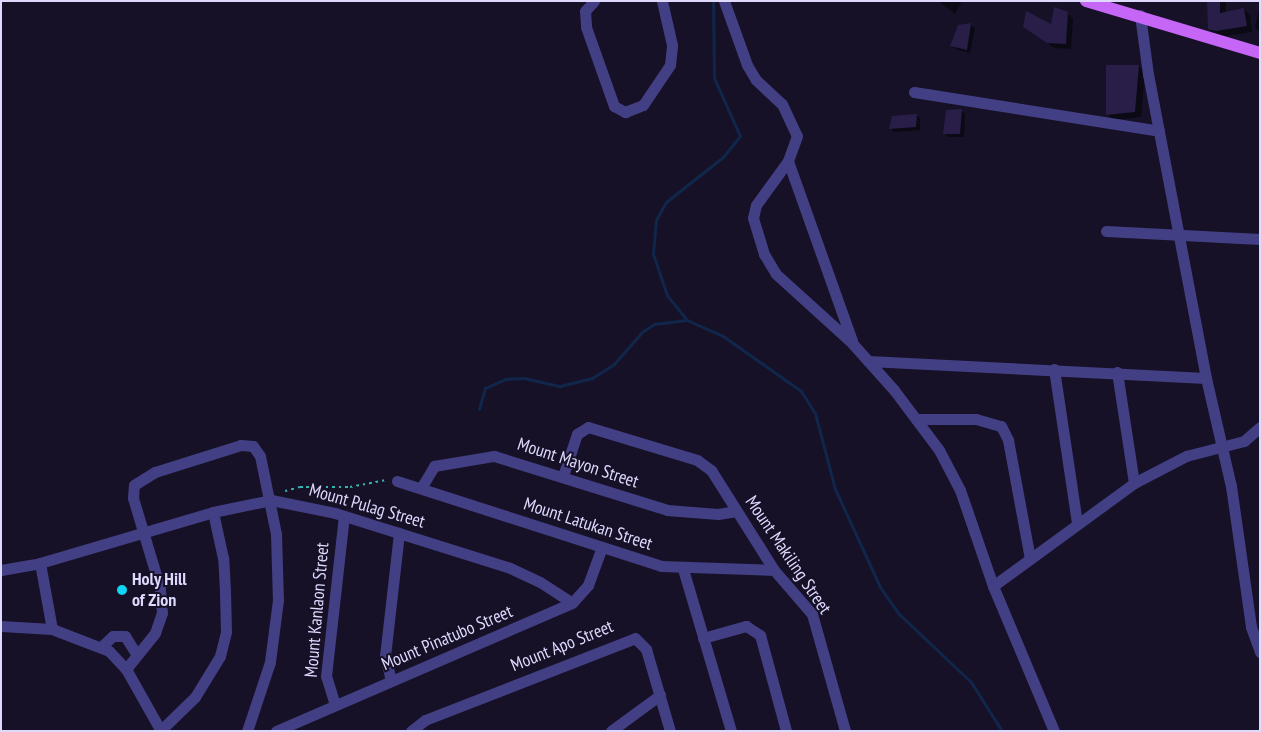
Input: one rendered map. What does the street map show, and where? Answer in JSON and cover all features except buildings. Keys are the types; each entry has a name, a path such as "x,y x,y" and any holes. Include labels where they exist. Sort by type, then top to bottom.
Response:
{"main road":[{"path":"1086,1 1140,15 1260,53"}],"street":[{"path":"594,1 585,11 586,27 614,106 625,112 643,105 670,65 672,45 662,1"},
{"path":"724,1 747,65 756,80 782,104 794,125 796,136 788,161 756,205 754,218 764,254 776,274 852,343 916,419 939,450 960,490 993,586 1054,731"},
{"path":"1140,15 1178,233 1206,378 1235,508 1251,627 1260,652"},
{"path":"914,92 1159,131"},
{"path":"788,161 852,343"},
{"path":"1106,231 1178,233 1260,239"},
{"path":"868,361 1117,372 1206,378"},
{"path":"1054,369 1077,522"},
{"path":"1117,372 1134,483"},
{"path":"916,419 976,420 1000,426 1008,440 1030,559"},
{"path":"993,586 1077,522 1134,483 1179,459 1244,441 1260,427"},
{"name":"Mount Makiling Street","path":"563,476 577,434 584,428 592,428 704,465 716,477 774,570 812,614 844,731"},
{"path":"126,669 155,633 162,613 160,588 133,498 134,485 155,472 241,445 253,446 260,456 271,500 278,563 276,629 270,662 247,731"},
{"name":"Mount Mayon Street","path":"421,488 434,466 488,456 563,476 679,512 737,511"},
{"name":"Mount Latukan Street","path":"397,481 661,566 683,569 774,570"},
{"name":"Mount Pulag Street","path":"1,570 40,563 214,512 271,500 344,516 525,574 572,603"},
{"path":"1,626 52,629 101,647 116,656 126,669 161,731 195,698 220,656 226,632 226,591 214,512"},
{"name":"Mount Kanlaon Street","path":"334,706 326,676 344,516"},
{"path":"392,681 384,656 399,533"},
{"name":"Mount Pinatubo Street","path":"276,731 572,603 585,590 602,547"},
{"path":"40,563 52,629"},
{"path":"683,569 731,731"},
{"path":"703,638 746,626 760,635 786,731"},
{"path":"101,647 113,636 125,636 137,655"},
{"name":"Mount Apo Street","path":"410,731 425,720 627,638 634,638 643,644 670,731"},
{"path":"612,731 660,695"}],"path":[{"path":"271,500 300,487 350,487 397,481"}],"waterway":[{"path":"687,320 667,295 653,254 656,220 666,202 723,157 740,136 714,78 713,1"},
{"path":"479,409 485,388 505,379 524,378 560,386 592,378 614,364 642,332 654,324 687,320 723,336 801,391 815,413 835,489 880,587 899,614 971,682 1002,731"}],"place":[{"name":"Holy Hill of Zion","path":"122,590"}]}
